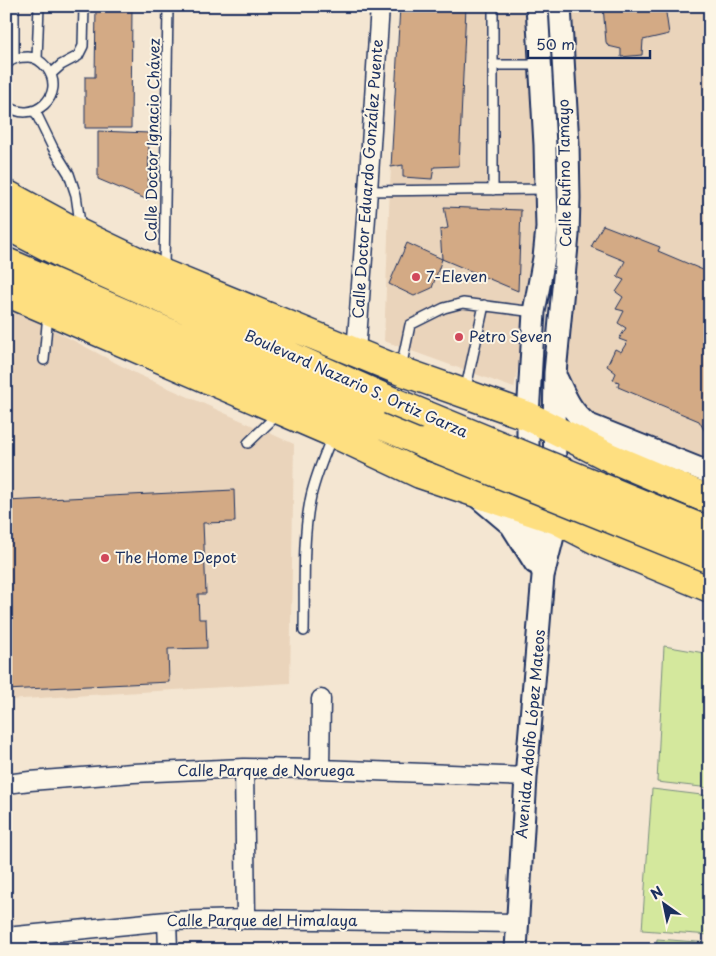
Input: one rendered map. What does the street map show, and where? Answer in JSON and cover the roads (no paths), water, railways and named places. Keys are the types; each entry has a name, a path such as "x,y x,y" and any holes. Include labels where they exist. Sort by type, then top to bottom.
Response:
{"highway":[{"path":"6,194 82,235 164,274 401,371 528,416 640,471 710,500"},
{"name":"Boulevard Nazario S. Ortiz Garza","path":"6,225 66,256 389,400 710,532"},
{"name":"Boulevard Nazario S. Ortiz Garza","path":"6,262 423,442 710,559"},
{"path":"6,292 48,312 333,433 420,474 557,520 606,546 710,588"},
{"path":"420,474 439,467 450,456 459,436 460,421 453,390"},
{"path":"606,546 604,529 606,509 613,494 625,480 640,471"}],"street":[{"name":"Calle Doctor Eduardo González Puente","path":"356,352 380,6"},
{"name":"Calle Rufino Tamayo","path":"537,6 547,228 544,258 534,312 528,416 528,510 543,576"},
{"name":"Calle Rufino Tamayo","path":"557,520 554,373 567,251 569,208 568,144 560,6"},
{"path":"554,373 568,405 587,424 710,473"},
{"path":"472,492 510,525 543,576"},
{"name":"Avenida Adolfo López Mateos","path":"516,950 526,777 543,576 557,520"},
{"path":"320,769 322,699"},
{"path":"244,768 246,919"},
{"name":"Calle Parque de Noruega","path":"6,784 133,773 244,768 526,777"},
{"name":"Calle Parque del Himalaya","path":"6,937 167,921 246,919 518,924"},
{"path":"167,921 168,950"}],"lane":[{"path":"6,105 12,110 24,113 35,111 45,105 51,95 54,83 51,74 43,62 32,57 21,57 10,62 14,6"},
{"path":"37,60 39,6"},
{"path":"51,74 78,56 83,46 84,6"},
{"name":"Calle Doctor Ignacio Chávez","path":"164,274 168,6"},
{"path":"493,6 493,190"},
{"path":"493,65 540,64"},
{"path":"35,111 53,148 69,174 76,195 82,235"},
{"path":"368,192 546,189"},
{"path":"401,371 410,325 444,308 463,303 534,312"},
{"path":"453,390 484,305"},
{"path":"44,360 48,312"},
{"path":"248,443 280,412"},
{"path":"304,631 306,529 310,499 333,433"}],"place":[{"name":"7-Eleven","path":"416,277"},
{"name":"Petro Seven","path":"459,337"},
{"name":"The Home Depot","path":"105,558"}]}
